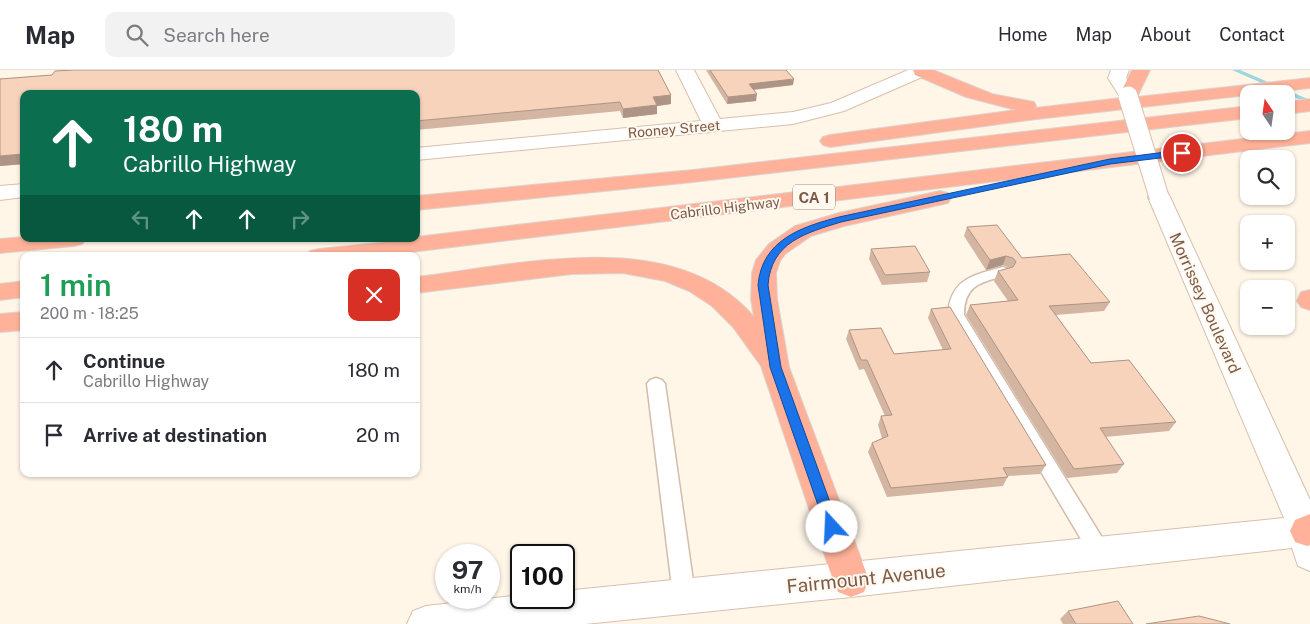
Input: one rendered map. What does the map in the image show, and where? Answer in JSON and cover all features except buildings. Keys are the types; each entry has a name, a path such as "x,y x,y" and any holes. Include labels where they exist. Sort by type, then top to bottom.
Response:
{"highway":[{"path":"922,70 994,102 1024,106 1086,108"},
{"path":"862,137 934,122 951,116 956,112 959,104 957,100 922,70"},
{"path":"1128,96 1141,72"},
{"path":"500,195 678,163 862,137 1086,108 1310,83"},
{"path":"1295,107 1310,105"},
{"name":"CA 1","path":"420,204 692,176 1240,113"},
{"name":"Cabrillo Highway","path":"353,252 1310,137"},
{"path":"851,580 775,367 764,299 764,273 768,260 788,239 803,231 839,220 1110,162"},
{"path":"0,246 42,242"},
{"path":"420,285 587,264 627,265 647,268 687,281 721,300 745,324 775,367"},
{"path":"0,292 20,290"},
{"path":"0,323 20,321"}],"street":[{"path":"686,70 713,125"},
{"name":"Rooney Street","path":"420,154 793,118 818,113 846,103 922,70"},
{"name":"Morrissey Boulevard","path":"1119,72 1117,78 1128,96 1159,197 1309,538"},
{"path":"0,193 20,190"},
{"name":"Fairmount Avenue","path":"426,624 684,595 1101,554 1309,538"}],"lane":[{"path":"1003,272 978,279 963,288 955,300 956,315 1101,554"},
{"path":"656,384 684,595"}],"waterway":[{"path":"1235,70 1310,102"}],"route":[{"path":"832,527 775,367 763,285 768,260 777,249 788,239 822,224 1110,162 1182,153"}]}
